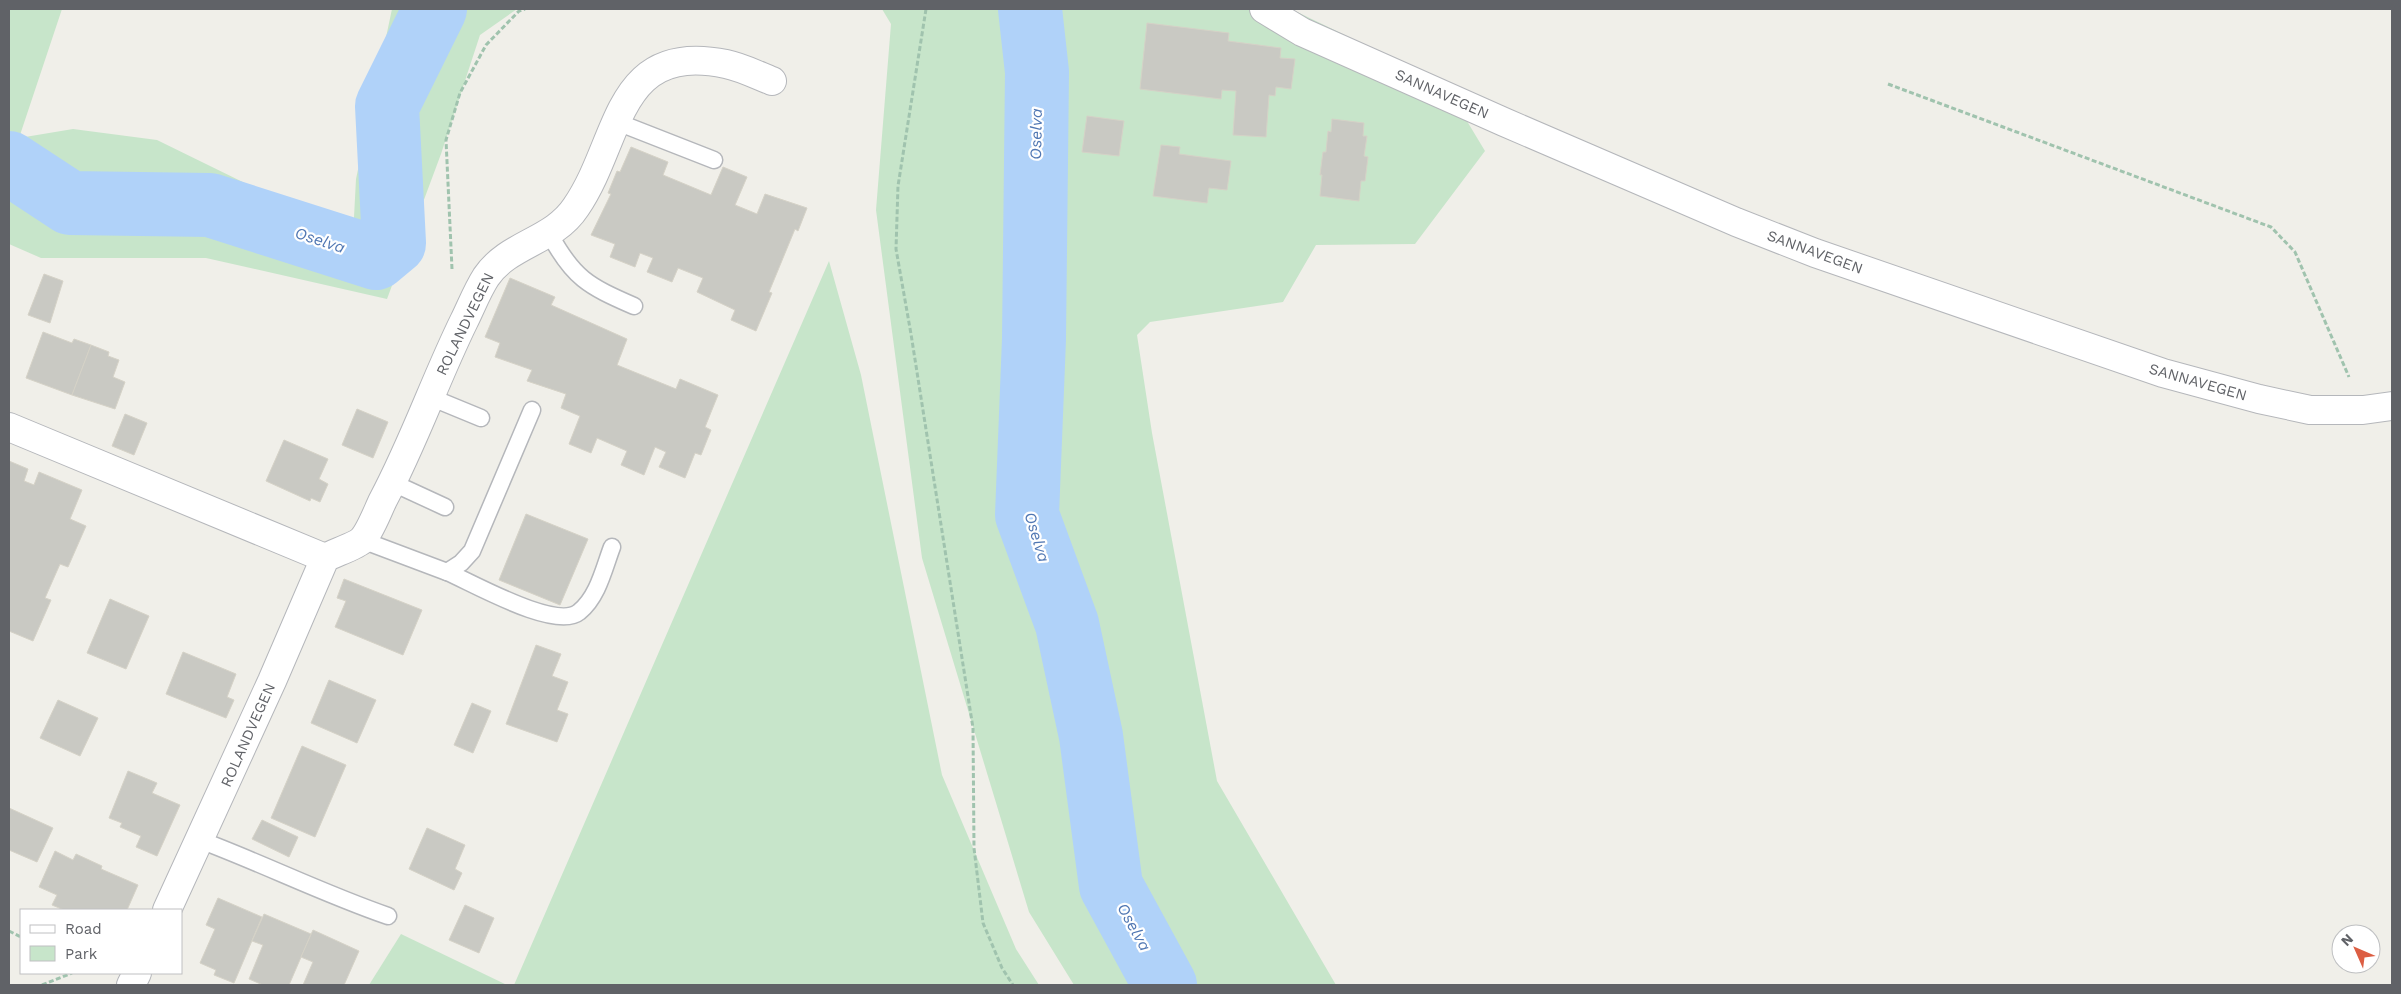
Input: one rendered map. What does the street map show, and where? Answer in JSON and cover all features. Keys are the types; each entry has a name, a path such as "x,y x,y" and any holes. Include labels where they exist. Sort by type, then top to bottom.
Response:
{"street":[{"name":"SANNAVEGEN","path":"1264,9 1302,32 1495,118 1736,222 1815,253 2163,373 2259,399 2310,410 2363,410 2392,406"},
{"name":"ROLANDVEGEN","path":"362,540 393,483 485,278 506,255 549,233 570,217 588,189 631,92 650,72 679,60 726,64 772,81"},
{"path":"9,426 324,558 362,540"},
{"name":"ROLANDVEGEN","path":"167,909 272,681 324,558"}],"lane":[{"path":"617,122 714,160"},
{"path":"549,233 563,259 579,277 598,290 634,306"},
{"path":"430,397 481,418"},
{"path":"447,572 462,563 472,552 532,410"},
{"path":"393,483 445,507"},
{"path":"362,540 447,572 541,614 566,617 579,612 593,596 612,547"},
{"path":"200,840 258,862 338,899 388,916"}],"path":[{"path":"453,279 446,140 460,93 486,45 519,11 525,9"},
{"path":"926,9 898,186 896,249 973,728 974,848 983,923 1002,968 1013,985"},
{"path":"1888,84 2271,227 2295,252 2363,410"},
{"path":"42,985 70,974"}],"green space":[{"path":"9,9 62,9 19,138 73,129 157,140 353,236 356,179 392,9 517,9 480,35 441,154 387,299 206,258 41,258 9,244"},
{"path":"882,9 1291,9 1444,83 1485,151 1415,244 1316,245 1283,302 1150,322 1137,335 1152,433 1217,781 1336,985 1074,985 1029,912 922,558 876,210 891,24"},
{"path":"829,261 861,375 942,775 1016,949 1039,985 514,985"},
{"path":"401,934 507,985 369,985"}],"building":[{"path":"1147,23 1229,33 1228,41 1281,48 1280,58 1295,59 1291,89 1276,87 1275,96 1269,95 1266,137 1233,135 1236,91 1222,90 1221,99 1140,89"},
{"path":"1087,116 1124,121 1119,156 1082,152"},
{"path":"1332,119 1364,123 1363,136 1367,136 1364,156 1368,157 1365,181 1361,181 1359,201 1320,196 1323,152 1326,152 1328,131 1331,132"},
{"path":"1161,145 1180,147 1179,154 1231,161 1227,190 1209,188 1207,203 1153,196"},
{"path":"631,147 668,162 663,175 711,195 723,167 747,177 735,205 757,214 765,194 807,208 798,231 795,229 769,292 772,293 756,331 731,320 735,310 697,292 703,278 678,268 672,282 647,272 653,258 640,253 635,267 610,257 615,244 591,235 611,194 608,193 617,171 620,172"},
{"path":"44,274 63,281 50,323 28,315"},
{"path":"510,278 555,297 551,305 627,339 617,365 676,389 680,379 718,395 705,427 711,430 701,455 695,453 685,478 659,467 666,452 655,447 644,475 621,465 627,451 597,438 591,453 569,444 580,416 561,408 566,394 527,381 532,370 495,357 500,343 485,337"},
{"path":"43,332 72,343 74,339 91,345 72,395 26,378"},
{"path":"91,345 109,352 108,356 119,360 113,377 125,382 115,409 72,395"},
{"path":"357,409 388,422 373,458 342,445"},
{"path":"125,414 147,423 134,455 112,446"},
{"path":"284,440 328,459 319,479 328,484 320,502 311,498 310,501 266,481"},
{"path":"9,461 28,469 24,481 34,485 39,472 82,490 70,519 86,526 68,567 60,564 45,598 51,600 33,641 9,631"},
{"path":"526,514 588,539 560,605 499,580"},
{"path":"344,579 422,610 403,655 335,627 346,601 337,598"},
{"path":"110,599 149,616 126,669 87,653"},
{"path":"536,645 561,654 552,676 568,682 557,710 568,714 557,742 506,724"},
{"path":"183,652 236,674 227,697 234,700 226,718 166,694"},
{"path":"329,680 376,700 357,743 311,723"},
{"path":"58,700 98,718 80,756 40,738"},
{"path":"472,703 491,711 473,753 454,745"},
{"path":"302,746 346,765 315,837 271,818"},
{"path":"128,771 157,783 152,793 180,805 157,856 136,847 141,836 120,827 122,823 109,818"},
{"path":"9,808 53,828 37,862 9,850"},
{"path":"262,820 298,837 289,857 252,839"},
{"path":"427,828 465,845 455,869 462,873 454,890 409,869"},
{"path":"55,851 73,860 76,854 102,866 101,869 138,885 127,909 62,909 52,905 57,895 39,887"},
{"path":"218,898 262,917 234,983 214,975 216,970 200,963 215,929 206,925"},
{"path":"465,905 494,918 479,953 449,940"},
{"path":"264,914 311,934 289,985 263,985 249,979 263,945 252,941"},
{"path":"313,930 359,951 344,985 303,985 313,962 301,957"}],"waterway":[{"name":"Oselva","path":"9,163 70,203 210,205 376,258 394,243 387,106 435,9"},
{"name":"Oselva","path":"1030,9 1037,72 1034,339 1027,515 1067,624 1091,736 1111,886 1165,985"}]}
